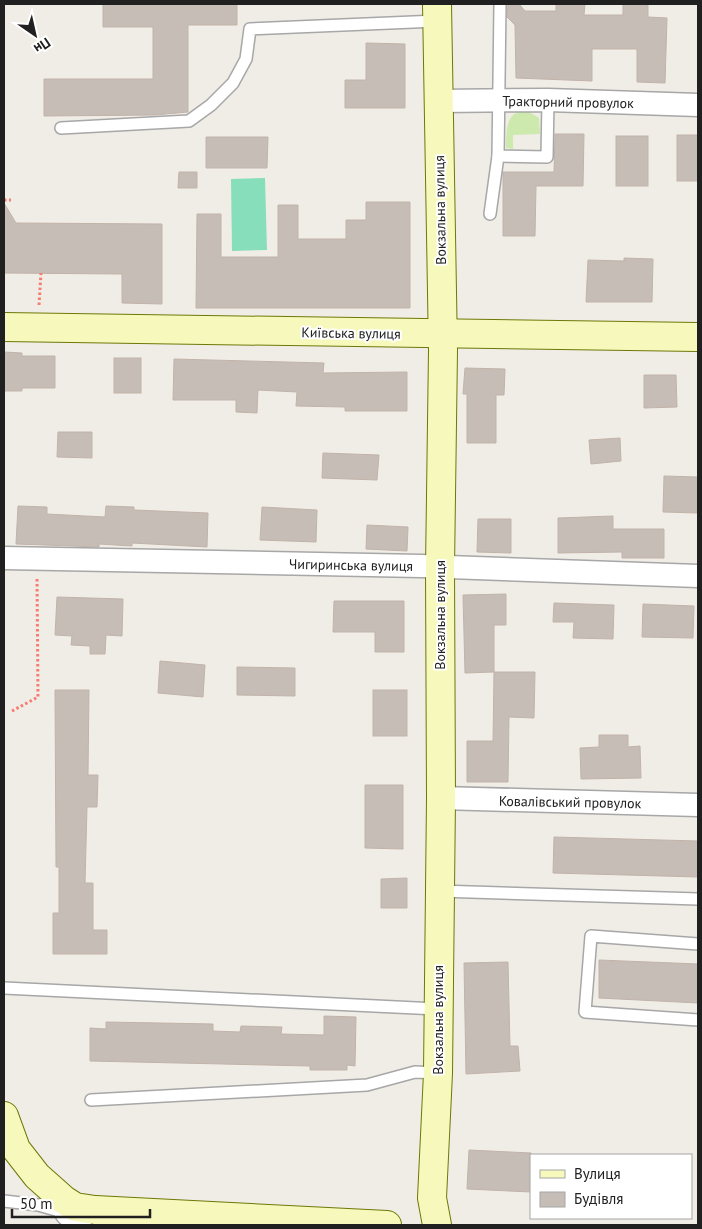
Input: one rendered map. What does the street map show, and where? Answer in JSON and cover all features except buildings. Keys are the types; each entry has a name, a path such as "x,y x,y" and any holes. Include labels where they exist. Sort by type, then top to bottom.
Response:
{"street":[{"name":"Вокзальна вулиця","path":"437,12 443,334 438,1073 432,1198 437,1225"},
{"name":"Тракторний провулок","path":"438,101 548,100 698,105"},
{"name":"Київська вулиця","path":"4,327 698,337"},
{"name":"Чигиринська вулиця","path":"4,558 698,576"},
{"name":"Ковалівський провулок","path":"441,798 698,805"},
{"path":"4,1116 16,1149 26,1164 50,1189 75,1207 80,1216 387,1225"}],"lane":[{"path":"490,214 498,156 500,4"},
{"path":"61,128 189,121 211,105 233,83 246,59 250,29 437,12"},
{"path":"498,156 547,157 548,100"},
{"path":"439,890 698,899"},
{"path":"698,944 592,936 585,1012 698,1020"},
{"path":"4,988 437,1009"},
{"path":"90,1100 367,1085 415,1072 438,1073"},
{"path":"4,1201 38,1205 80,1216"}],"path":[{"path":"4,200 10,200"},
{"path":"39,306 41,273"},
{"path":"12,711 38,697 37,559"}],"green space":[{"path":"526,110 539,118 540,134 513,135 513,149 506,148 507,129 510,118 514,114"},
{"path":"265,178 267,250 232,251 231,179"}]}
